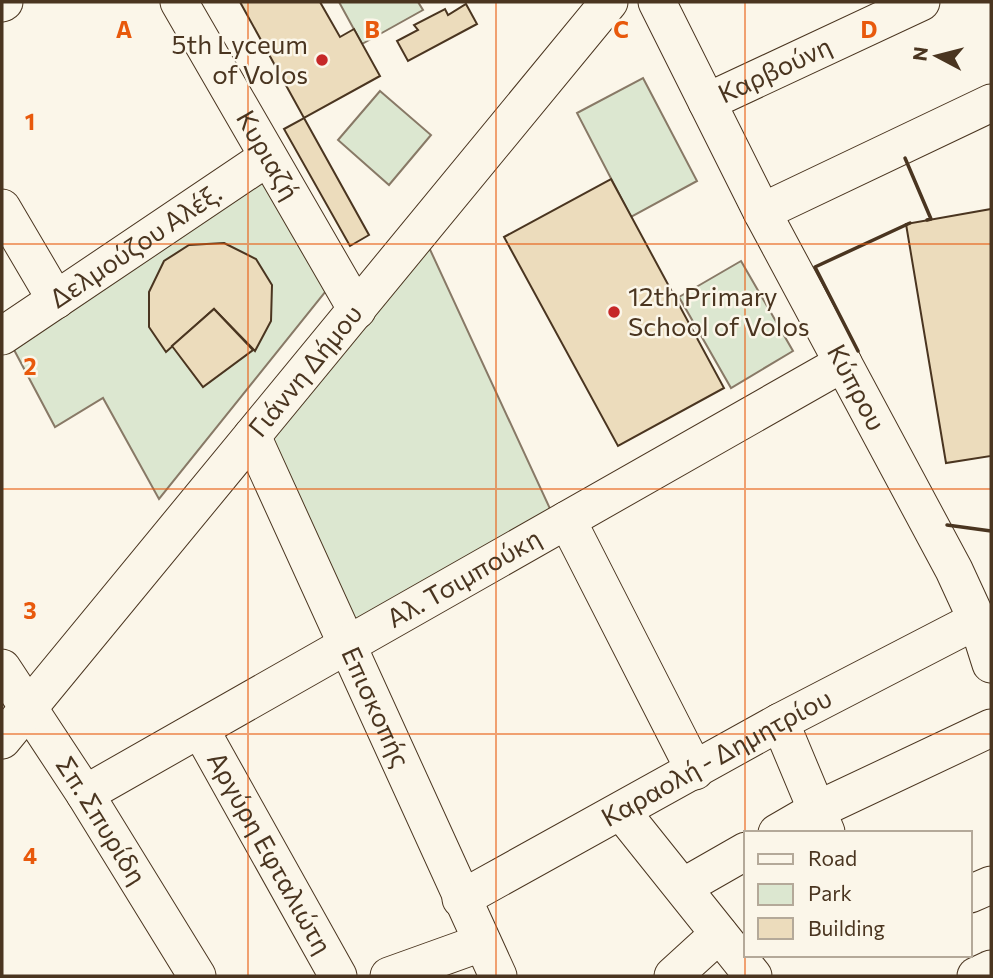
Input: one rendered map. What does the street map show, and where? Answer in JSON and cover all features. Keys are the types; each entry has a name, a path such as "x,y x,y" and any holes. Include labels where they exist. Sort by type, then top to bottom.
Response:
{"street":[{"name":"Κυριαζή","path":"179,2 357,310"},
{"name":"Γιάννη Δήμου","path":"2,740 609,2"},
{"name":"Κύπρου","path":"657,2 762,212 954,570 977,620 991,664"},
{"name":"Καρβούνη","path":"707,102 921,2"},
{"path":"762,212 991,103"},
{"name":"Δελμούζου Αλέξ.","path":"2,336 268,157"},
{"path":"2,208 56,300"},
{"name":"Αλ. Τσιμπούκη","path":"85,794 843,363"},
{"name":"Επισκοπής","path":"252,436 498,976"},
{"path":"567,520 695,771"},
{"name":"Καραολή - Δημητρίου","path":"461,899 780,722 977,620"},
{"name":"Σπ. Σπυρίδη","path":"2,668 85,794 197,976"},
{"path":"780,722 821,822"},
{"path":"786,831 821,822 991,728"},
{"name":"Αργύρη Εφταλιώτη","path":"200,729 338,976"},
{"path":"621,811 753,976"},
{"path":"682,887 744,851"},
{"path":"972,893 991,885"},
{"path":"673,976 719,934"},
{"path":"389,976 481,943"},
{"path":"976,976 991,969"}],"green space":[{"path":"339,2 418,2 423,10 362,44"},
{"path":"643,78 697,181 631,217 577,113"},
{"path":"380,91 431,135 389,185 338,140"},
{"path":"261,179 326,291 159,499 103,398 55,427 12,346"},
{"path":"427,243 552,513 352,630 268,441"},
{"path":"741,261 793,351 731,388 679,297"}],"building":[{"name":"5th Lyceum of Volos","path":"240,2 320,2 340,37 354,29 380,76 304,118"},
{"path":"466,4 477,24 408,61 397,41 418,30 414,25 445,9 448,15"},
{"path":"304,118 369,235 350,246 284,129"},
{"name":"12th Primary School of Volos","path":"611,179 724,388 618,446 504,237"},
{"path":"991,209 991,456 946,463 906,224"},
{"path":"224,243 256,259 272,285 271,321 255,351 214,309 166,352 149,327 149,292 164,261 189,245"},
{"path":"214,309 253,350 203,387 172,346"}],"wall":[{"path":"905,158 931,219 927,220"},
{"path":"858,351 815,267 910,223"},
{"path":"947,525 991,531"}],"place":[{"name":"5th Lyceum of Volos","path":"322,60"},
{"name":"12th Primary School of Volos","path":"614,312"}]}
